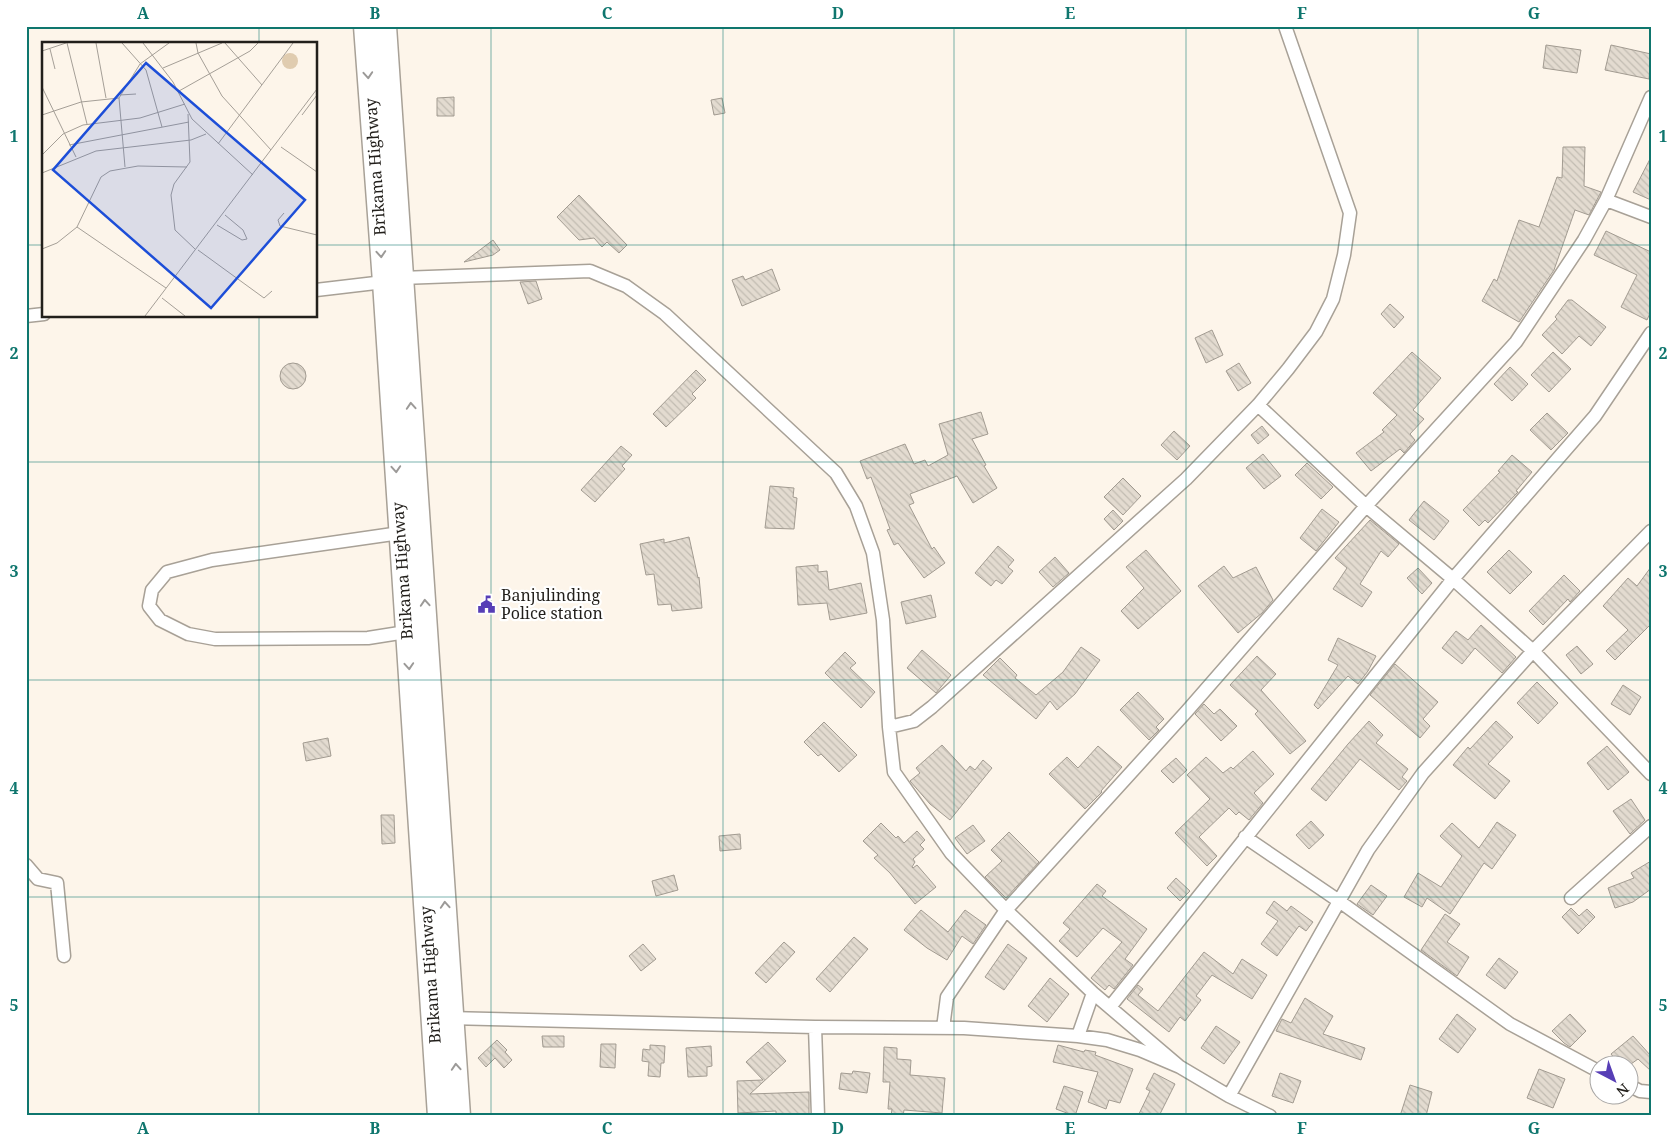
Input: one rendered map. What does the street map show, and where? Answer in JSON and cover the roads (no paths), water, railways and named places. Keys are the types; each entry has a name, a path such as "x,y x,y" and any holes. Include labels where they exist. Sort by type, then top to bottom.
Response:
{"highway":[{"name":"Brikama Highway","path":"364,26 392,280 443,1019 460,1116"},
{"name":"Brikama Highway","path":"385,26 392,280"},
{"name":"Brikama Highway","path":"403,435 400,533 406,632 424,739"},
{"name":"Brikama Highway","path":"439,1116 443,1019"}],"street":[{"path":"889,727 914,721 932,707 1186,479 1258,405 1316,332 1333,299 1344,255 1350,213 1284,26"},
{"path":"943,1028 947,996 1006,910 1187,711 1366,506 1516,342 1584,240 1606,200 1651,97"},
{"path":"1606,200 1651,218"},
{"path":"318,290 392,280 590,270 626,286 665,314 836,473 856,506 873,553 883,620 889,727 894,772 951,853 1006,910 1093,993 1180,1068"},
{"path":"26,316 42,314"},
{"path":"1110,1007 1453,579 1595,416 1651,333"},
{"path":"1258,405 1366,506 1453,579 1533,651 1651,774"},
{"path":"1229,1096 1368,850 1423,773 1533,651 1651,531"},
{"path":"400,533 212,560 167,572 152,590 149,606 160,620 188,634 215,639 368,638 406,632"},
{"path":"1571,898 1651,826"},
{"path":"1245,837 1339,901 1510,1024 1590,1067"},
{"path":"26,865 38,879 57,883 64,956"},
{"path":"1078,1036 1093,993"},
{"path":"443,1019 943,1028 1078,1036 1107,1040 1140,1050 1180,1068 1229,1096 1270,1116"},
{"path":"815,1027 818,1116"}],"place":[{"name":"Banjulinding Police station","path":"487,604"}]}
